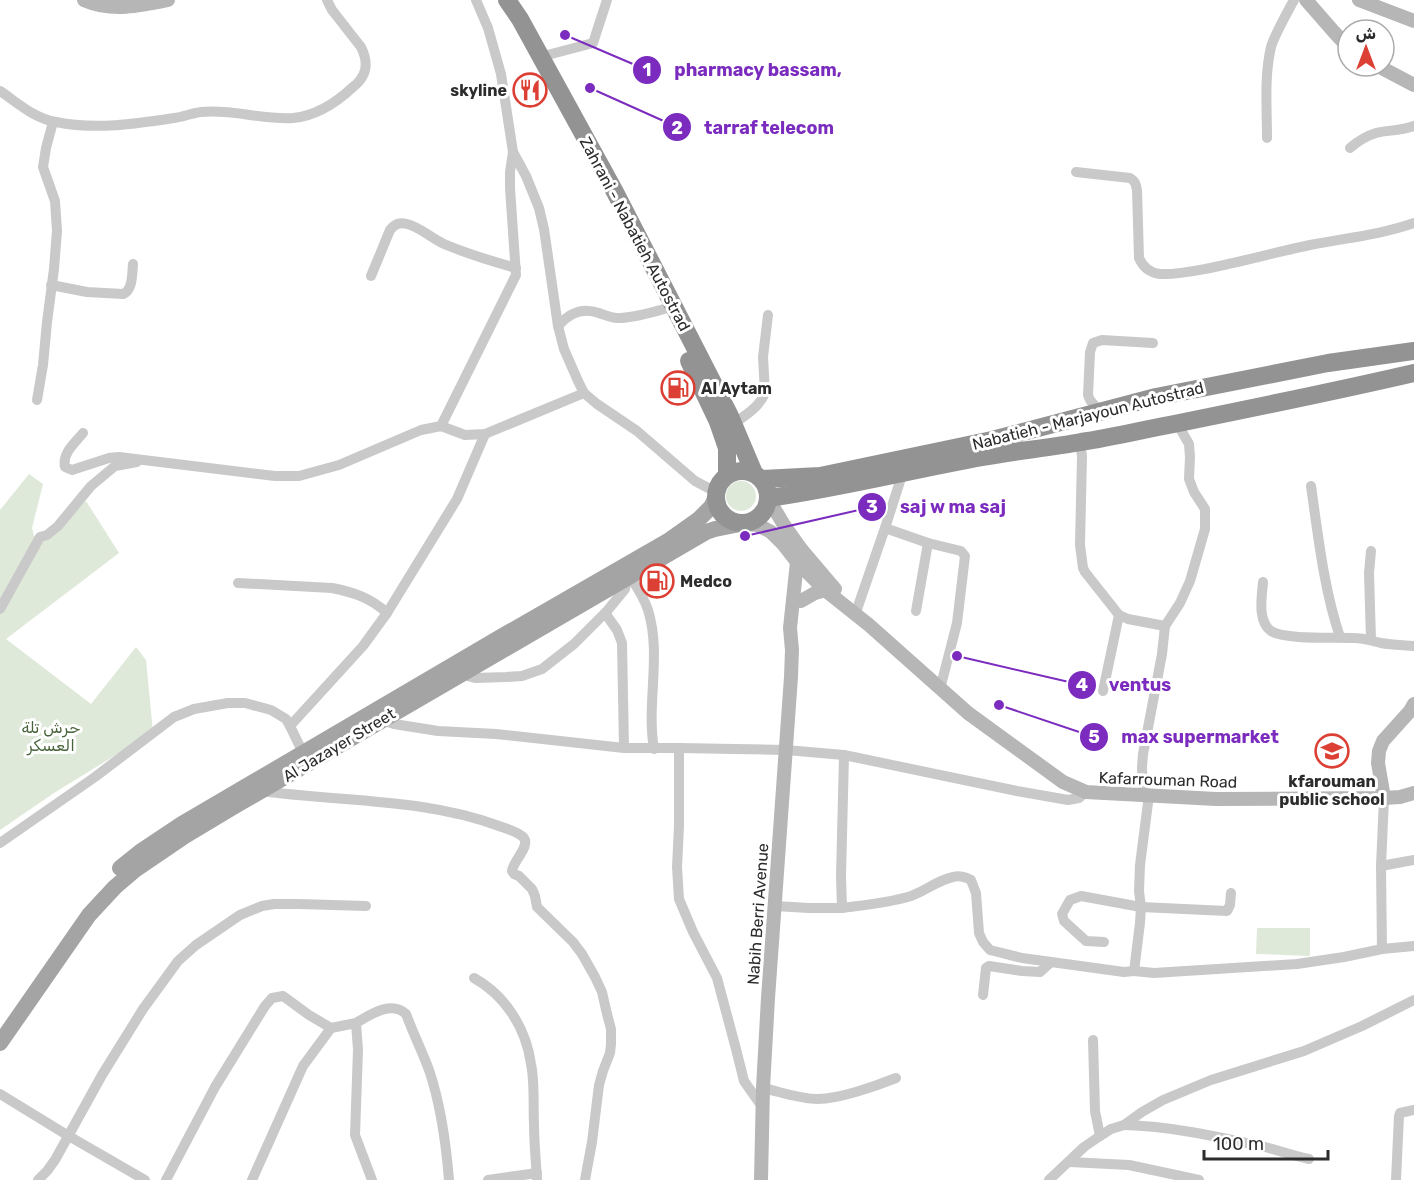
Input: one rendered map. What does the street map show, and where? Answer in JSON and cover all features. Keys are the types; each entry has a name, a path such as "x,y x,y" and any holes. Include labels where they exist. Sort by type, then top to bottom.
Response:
{"highway":[{"name":"Zahrani - Nabatieh Autostrad","path":"496,0 526,45 664,309 718,422 727,448 727,475"},
{"name":"Zahrani - Nabatieh Autostrad","path":"507,0 520,19 615,192 758,476"},
{"name":"Nabatieh - Marjayoun Autostrad","path":"758,476 820,476 841,472 992,440 1156,397 1328,363 1414,351"},
{"name":"Nabatieh - Marjayoun Autostrad","path":"769,499 903,472 1080,442 1219,415 1414,372"},
{"path":"1254,378 1245,386 1244,391 1248,400 1258,407"},
{"path":"1215,385 1222,392 1226,403 1219,415"},
{"path":"736,471 745,471 758,476 768,491 769,499 765,511 756,520 743,524 731,521 717,507 716,495 720,482 727,475 736,471"}],"main road":[{"path":"84,0 113,7 144,5 168,0"},
{"path":"1306,0 1336,34"},
{"path":"1366,1 1414,21"},
{"path":"1396,76 1414,85"},
{"name":"Al Jazayer Street","path":"0,1022 69,925 123,866 140,852 182,824 668,541 699,519 711,507 716,495"},
{"path":"769,499 803,560 825,590 856,612"},
{"path":"743,524 758,525 771,532 827,580 856,612"},
{"name":"Al Jazayer Street","path":"0,1043 89,915 135,870 163,850 706,532 743,524"},
{"path":"792,650 801,601 803,560"},
{"path":"792,650 790,628 803,560"},
{"path":"801,601 825,590"},
{"name":"Kafarrouman Road","path":"856,612 968,713 1063,782 1086,792 1227,799 1384,798 1414,793"},
{"name":"Nabih Berri Avenue","path":"760,1180 768,998 792,650"},
{"path":"1384,798 1378,763 1379,752 1383,741 1414,704"}],"street":[{"path":"0,91 45,120 84,126 141,123 199,112 221,111 294,118 325,108 342,97 363,77 366,66 364,53 327,0"},
{"path":"441,426 516,275 510,188 513,152 501,74 488,28 476,0"},
{"path":"540,57 593,43 607,0"},
{"path":"1267,138 1268,65 1272,45 1294,0"},
{"path":"38,400 56,250 57,208 43,162 53,122"},
{"path":"1350,148 1368,136 1414,126"},
{"path":"513,152 539,208 558,326 564,349 584,393 637,431 695,481 716,495"},
{"path":"1076,172 1133,180 1137,186 1139,258 1142,265 1149,271 1161,274 1222,265 1384,232 1414,223"},
{"path":"371,276 392,226 399,223 408,224 470,255 516,268"},
{"path":"51,285 87,292 127,293 133,264"},
{"path":"558,326 564,318 577,311 593,311 611,318 620,318 664,309"},
{"path":"733,424 753,409 764,397 763,357 768,315"},
{"path":"1099,411 1088,396 1090,352 1094,343 1102,340 1153,343"},
{"path":"83,432 66,454 64,464 67,469 72,470 119,457 275,476 299,476 339,465 421,430 441,426 465,435 485,434 584,393"},
{"path":"1134,971 1140,923 1140,866 1146,795 1142,767 1143,754 1165,626 1180,603 1190,581 1206,519 1204,509 1189,479 1189,444 1177,423"},
{"path":"290,726 363,646 387,614 457,499 485,434"},
{"path":"1080,442 1082,456 1080,540 1083,568 1119,615 1165,626"},
{"path":"0,609 40,537 47,535 58,526 91,486 115,466 147,460"},
{"path":"856,612 903,472"},
{"path":"1311,486 1316,530 1334,621 1340,637"},
{"path":"885,528 928,543 960,550 965,556 957,623 940,689"},
{"path":"916,611 928,543"},
{"path":"1371,551 1369,573 1371,640"},
{"path":"464,672 467,676 476,678 522,676 542,669 574,644 605,613 623,592 629,578"},
{"path":"629,578 644,600 652,626 654,656 651,712 654,748"},
{"path":"1263,582 1262,608 1264,620 1271,631 1279,634 1340,637 1414,646"},
{"path":"238,583 342,590 366,598 377,604 387,614"},
{"path":"605,613 617,630 622,643 624,748"},
{"path":"1103,691 1119,615"},
{"path":"0,843 95,777 179,714 194,709 216,704 245,703 271,710 286,719 303,753"},
{"path":"382,720 438,731 496,734 624,748 786,750 844,755 1048,797 1068,800 1079,798 1086,792"},
{"path":"679,748 677,867 679,899 717,978 744,1081 763,1108"},
{"path":"842,908 844,755"},
{"path":"262,791 464,814 513,831 524,838 525,847 513,864 512,871 532,889 536,896 537,907 573,942 589,966 602,992 611,1029 610,1053 599,1085 585,1180"},
{"path":"1382,949 1381,866 1384,798"},
{"path":"1381,866 1414,860"},
{"path":"775,906 842,908 889,902 914,895 954,876 963,876 971,880 976,893 979,933 990,950 1022,958 1124,972 1177,972 1297,964 1382,949 1414,946"},
{"path":"1104,942 1086,941 1064,921 1062,914 1070,900 1081,896 1141,908 1227,911 1231,893"},
{"path":"38,1180 55,1160 67,1135 143,1009 178,961 202,940 240,915 262,906 299,904 366,906"},
{"path":"983,995 986,968 989,966 1040,972 1051,962"},
{"path":"474,978 487,985 497,995 518,1023 532,1065 537,1176 488,1180"},
{"path":"166,1180 215,1088 265,1006 272,998 280,996 331,1028 356,1023 383,1009 400,1010 406,1014 429,1070 440,1111 445,1138 448,1180"},
{"path":"1048,1180 1100,1136 1181,1092 1211,1080 1305,1051 1414,1000"},
{"path":"356,1023 358,1050 355,1135 372,1180"},
{"path":"252,1180 303,1066 331,1028"},
{"path":"1094,1040 1095,1111 1100,1136"},
{"path":"763,1088 800,1097 820,1099 896,1078"},
{"path":"0,1094 67,1135 126,1176 145,1180"},
{"path":"1396,1180 1399,1116 1400,1113 1414,1110"},
{"path":"1124,1125 1154,1126 1182,1131 1309,1159"},
{"path":"1070,1162 1129,1165 1199,1180"}],"green space":[{"name":"حرش تلة العسكر","path":"29,474 43,484 32,528 34,536 41,538 86,501 119,553 6,639 91,704 136,647 146,660 153,732 54,793 0,830 0,510"},
{"path":"741,481 752,485 756,496 752,507 741,511 730,507 726,496 730,485"},
{"path":"1257,928 1310,928 1310,956 1256,954"}],"place":[{"name":"pharmacy bassam,","path":"565,35"},
{"name":"tarraf telecom","path":"590,88"},
{"name":"skyline","path":"530,90"},
{"name":"Al Aytam","path":"678,388"},
{"name":"saj w ma saj","path":"745,536"},
{"name":"Medco","path":"657,581"},
{"name":"ventus","path":"957,656"},
{"name":"max supermarket","path":"999,705"},
{"name":"kfarouman public school","path":"1332,751"}]}
